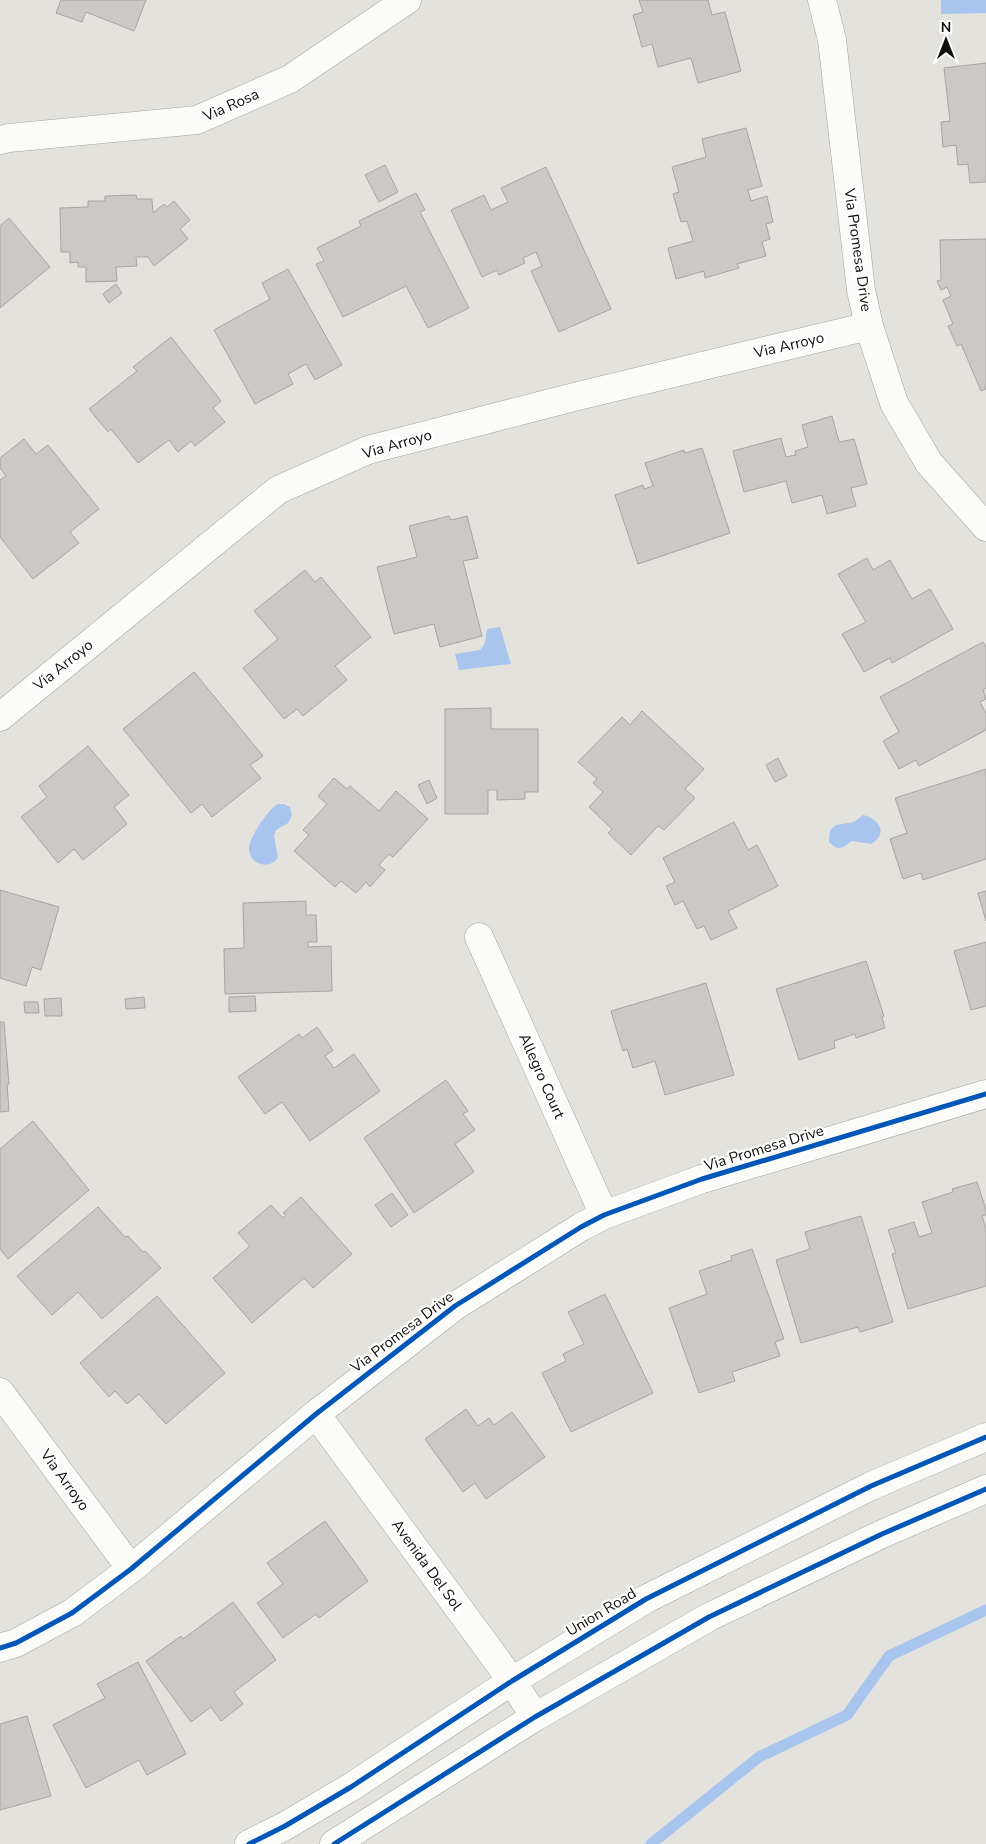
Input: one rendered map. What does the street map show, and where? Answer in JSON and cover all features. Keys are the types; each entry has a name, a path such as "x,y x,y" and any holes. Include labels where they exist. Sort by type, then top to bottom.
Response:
{"street":[{"name":"Via Rosa","path":"3,131 197,120 290,80 407,0"},
{"name":"Via Promesa Drive","path":"822,0 832,40 861,290 869,326 894,403 929,463 986,527"},
{"name":"Via Arroyo","path":"0,717 278,490 368,450 578,396 869,326"},
{"name":"Allegro Court","path":"479,937 604,1215"},
{"name":"Via Promesa Drive","path":"0,1648 16,1643 72,1613 131,1569 316,1414 455,1306 581,1227 604,1215 702,1179 986,1094"},
{"name":"Via Arroyo","path":"0,1392 131,1569"},
{"name":"Avenida Del Sol","path":"316,1414 512,1681 535,1717"},
{"name":"Union Road","path":"249,1844 285,1826 351,1787 512,1681 646,1599 871,1486 986,1437"},
{"path":"334,1844 535,1717 709,1617 882,1534 986,1489"}],"water":[{"path":"941,0 986,0 986,13 941,14"},
{"path":"500,627 511,664 459,670 455,654 480,650 485,643 487,629"},
{"path":"278,804 290,807 292,816 288,823 276,830 274,836 278,858 270,864 260,864 250,854 250,844 260,824"},
{"path":"863,815 874,820 880,827 880,835 871,844 852,841 846,846 838,848 829,842 830,830 836,825 854,822"}],"building":[{"path":"61,0 146,0 134,31 86,12 82,22 56,13"},
{"path":"639,0 708,0 712,15 725,12 741,71 698,83 691,58 658,67 652,44 642,47 633,15 643,12"},
{"path":"986,63 986,182 970,183 968,164 958,165 956,145 943,147 941,122 950,121 944,68"},
{"path":"746,128 762,186 748,190 751,201 767,196 773,222 766,224 770,239 762,242 766,256 737,264 739,268 705,278 704,271 676,279 668,248 693,241 687,221 681,222 673,194 679,192 672,167 706,157 702,139"},
{"path":"385,165 398,192 379,202 365,175"},
{"path":"546,167 611,309 559,332 531,271 542,266 536,252 523,258 525,263 499,275 497,270 482,277 451,210 484,195 491,210 508,202 501,188"},
{"path":"416,193 425,210 420,212 469,308 428,328 406,286 343,317 316,264 324,261 317,248 361,226 359,221"},
{"path":"136,195 137,199 152,199 153,213 164,204 167,207 174,201 190,220 180,229 188,239 154,266 148,257 136,257 137,266 116,267 117,281 86,282 86,267 78,267 78,262 70,263 70,252 61,252 60,208 88,207 88,201 105,201 105,196"},
{"path":"9,218 50,267 0,308 0,226"},
{"path":"986,239 986,389 981,391 961,344 957,346 948,326 953,324 943,300 951,296 947,287 941,290 937,281 941,280 940,240"},
{"path":"288,269 342,365 315,380 306,364 288,374 293,384 255,404 214,330 270,299 262,283"},
{"path":"116,284 122,293 109,303 103,294"},
{"path":"171,337 221,401 213,408 225,422 195,446 191,441 178,452 169,440 138,463 111,429 108,432 89,409 137,371 133,367"},
{"path":"832,416 839,442 854,439 867,484 851,488 856,506 827,514 822,495 792,503 786,481 744,492 733,451 781,438 786,457 796,455 795,451 808,447 802,425"},
{"path":"24,439 36,454 48,445 99,509 70,532 79,543 33,579 0,537 0,480 6,476 0,468 0,458"},
{"path":"702,448 730,533 638,564 615,495 643,485 644,489 653,486 645,463 684,450 685,453"},
{"path":"449,516 451,520 467,516 478,558 463,561 482,636 440,647 434,624 394,634 377,567 417,557 409,526"},
{"path":"867,558 873,570 890,560 912,599 930,589 953,629 892,663 890,658 864,672 842,634 866,622 838,574"},
{"path":"305,570 315,582 321,577 371,637 335,666 347,680 303,716 297,709 284,719 243,668 278,639 254,611"},
{"path":"983,642 986,647 986,688 983,690 986,699 980,702 986,713 986,730 919,766 916,760 899,769 883,741 899,732 880,697"},
{"path":"194,672 263,756 250,765 261,778 212,817 202,804 191,813 123,729"},
{"path":"491,708 491,729 538,729 538,792 525,792 525,799 497,800 497,790 488,790 488,814 445,814 445,709"},
{"path":"642,711 704,769 685,789 695,798 664,830 658,826 631,855 608,833 612,829 589,807 603,792 593,783 597,779 578,762 622,717 630,725"},
{"path":"88,746 129,795 114,807 127,824 83,860 74,849 58,863 21,817 47,797 39,786"},
{"path":"778,758 787,776 775,782 766,765"},
{"path":"986,769 986,859 923,880 921,873 903,879 890,839 907,833 895,798"},
{"path":"334,778 347,789 350,786 379,811 396,791 428,819 393,857 389,854 379,865 385,870 370,887 366,882 356,893 341,881 335,887 294,851 309,835 303,830 327,804 318,796"},
{"path":"429,780 437,798 427,804 418,785"},
{"path":"734,822 748,850 757,845 778,886 728,911 737,928 711,940 704,926 697,929 683,901 675,905 666,886 675,882 663,858"},
{"path":"0,890 59,907 41,970 32,967 26,986 0,978"},
{"path":"986,891 986,921 978,893"},
{"path":"306,901 306,915 316,915 317,942 308,942 308,947 331,946 332,991 225,994 224,949 244,948 243,903"},
{"path":"986,942 986,1006 971,1010 954,951"},
{"path":"866,961 884,1016 882,1017 885,1028 856,1038 855,1034 834,1041 835,1048 799,1060 776,989"},
{"path":"706,983 734,1075 665,1095 655,1061 633,1068 627,1049 623,1051 611,1011"},
{"path":"255,996 256,1011 229,1012 229,997"},
{"path":"144,997 145,1008 126,1009 125,999"},
{"path":"61,998 62,1016 45,1016 44,999"},
{"path":"24,1002 38,1002 39,1013 25,1013"},
{"path":"0,1022 4,1022 9,1084 7,1084 9,1111 0,1112"},
{"path":"317,1027 333,1050 325,1056 334,1068 354,1054 380,1091 310,1141 282,1102 265,1114 238,1077 299,1034 302,1038"},
{"path":"446,1080 468,1111 463,1114 475,1130 455,1144 474,1172 414,1213 364,1138"},
{"path":"33,1121 89,1190 8,1259 0,1249 0,1149"},
{"path":"977,1182 986,1210 986,1215 982,1216 986,1229 986,1286 908,1309 892,1254 896,1253 888,1230 914,1222 919,1237 932,1233 922,1202 953,1192 952,1189"},
{"path":"392,1193 408,1215 391,1227 375,1205"},
{"path":"301,1197 352,1254 313,1288 304,1278 252,1323 213,1278 250,1246 238,1233 271,1205 283,1218 286,1215 283,1213"},
{"path":"98,1207 125,1237 128,1236 161,1268 102,1319 78,1292 52,1315 17,1276"},
{"path":"861,1216 893,1322 860,1332 858,1327 801,1343 776,1260 810,1249 805,1232"},
{"path":"752,1249 784,1339 775,1342 780,1356 732,1372 735,1381 699,1393 669,1308 707,1294 699,1271 732,1260 731,1256"},
{"path":"605,1294 653,1393 571,1432 542,1373 566,1361 563,1354 584,1344 568,1312"},
{"path":"157,1296 225,1373 166,1424 139,1394 127,1404 115,1391 109,1397 80,1363"},
{"path":"466,1409 478,1426 489,1418 494,1425 512,1412 545,1457 486,1499 475,1483 463,1492 425,1439"},
{"path":"325,1521 368,1581 319,1618 316,1614 283,1638 257,1603 283,1584 267,1563"},
{"path":"233,1602 276,1660 234,1692 243,1704 221,1721 211,1707 191,1722 146,1661 181,1636 183,1639"},
{"path":"138,1662 186,1754 147,1775 139,1760 86,1788 53,1725 105,1698 97,1684"},
{"path":"27,1716 51,1796 0,1810 0,1724"}],"waterway":[{"path":"651,1844 759,1757 847,1715 889,1656 986,1610"}],"cycle path":[{"path":"0,1648 16,1643 72,1613 131,1569 316,1414 455,1306 581,1227 604,1215 702,1179 986,1094"},
{"path":"249,1844 285,1826 351,1787 512,1681 646,1599 871,1486 986,1437"},
{"path":"334,1844 535,1717 709,1617 882,1534 986,1489"}]}
